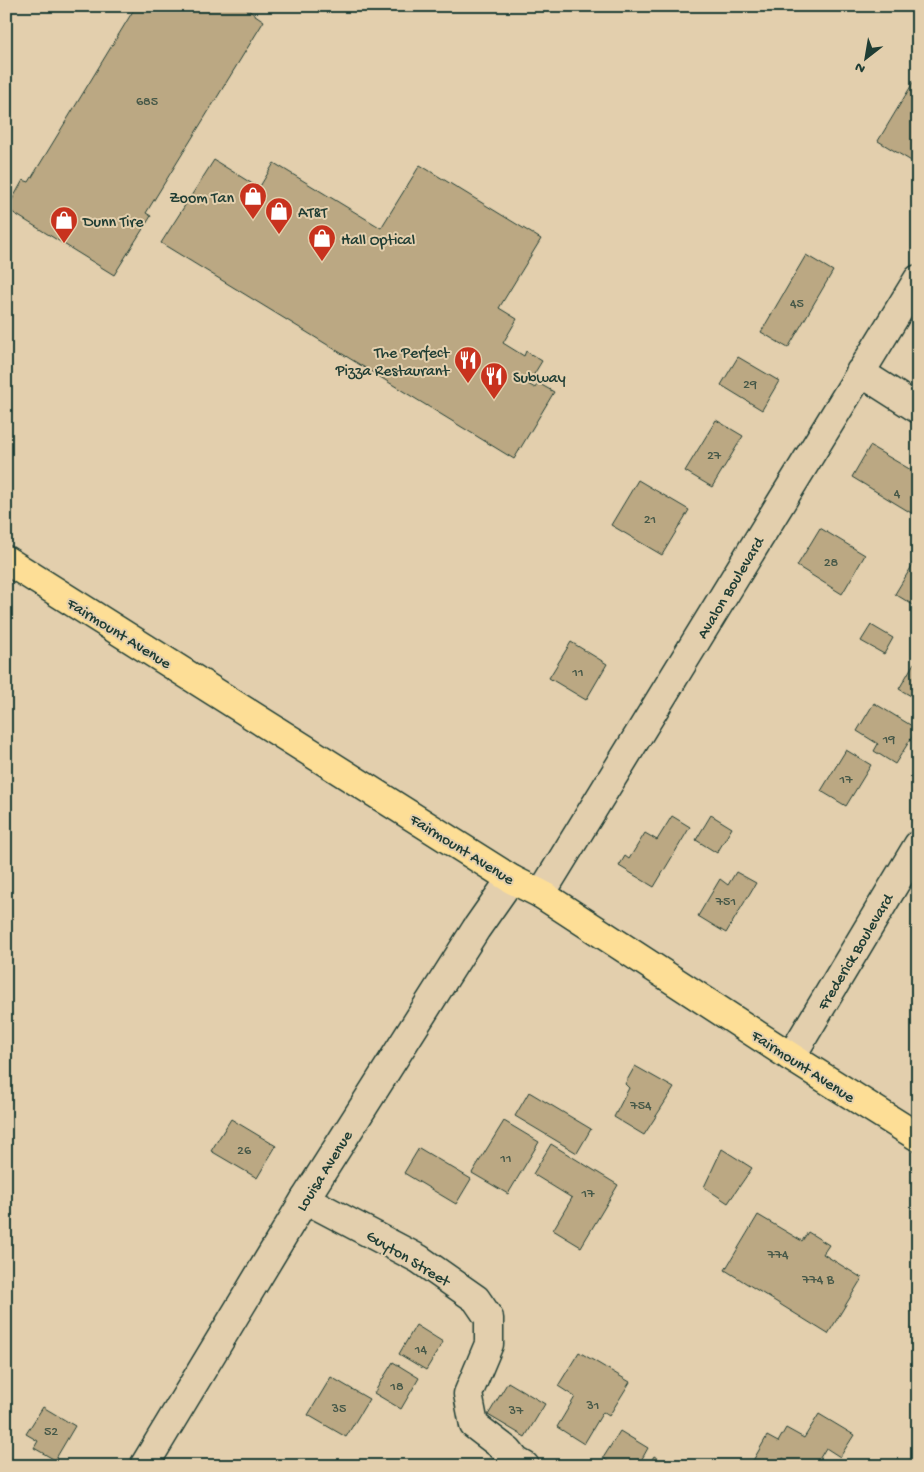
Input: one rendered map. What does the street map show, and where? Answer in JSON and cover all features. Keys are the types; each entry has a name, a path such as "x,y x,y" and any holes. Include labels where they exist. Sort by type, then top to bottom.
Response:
{"main road":[{"name":"Fairmount Avenue","path":"6,560 511,879 541,894 790,1057 918,1137"}],"street":[{"name":"Avalon Boulevard","path":"541,894 918,280"},
{"path":"860,372 918,409"},
{"name":"Frederick Boulevard","path":"790,1057 918,845"},
{"name":"Louisa Avenue","path":"144,1466 305,1199 476,929 511,879"},
{"name":"Guyton Street","path":"305,1199 419,1259 476,1299 489,1318 489,1344 468,1394 474,1426 508,1451 519,1464"}],"building":[{"path":"136,6 242,6 264,21 146,213 151,216 114,275 7,209 23,180 29,182"},
{"path":"918,77 918,165 878,141"},
{"path":"214,160 259,188 274,163 381,228 420,165 541,239 499,308 517,319 503,343 524,356 526,351 542,361 528,384 535,388 538,383 554,392 514,459 161,243"},
{"path":"806,255 833,271 788,348 761,332"},
{"path":"738,357 779,381 762,410 721,385"},
{"path":"716,420 743,436 712,487 685,471"},
{"path":"870,446 918,474 918,506 913,514 852,477"},
{"path":"638,480 689,510 662,555 611,525"},
{"path":"820,528 865,555 842,594 797,566"},
{"path":"918,556 918,608 895,594"},
{"path":"871,625 893,638 884,654 861,641"},
{"path":"571,642 607,664 586,700 549,678"},
{"path":"914,663 918,665 918,700 899,689"},
{"path":"874,703 917,729 895,764 874,751 878,744 857,731"},
{"path":"846,750 871,765 846,806 821,791"},
{"path":"711,815 732,828 717,853 696,840"},
{"path":"672,816 690,827 654,887 619,866 625,856 629,859 645,833 657,840"},
{"path":"736,872 756,883 726,933 698,916 720,879 728,885"},
{"path":"635,1066 674,1088 644,1135 614,1117 629,1088 625,1084"},
{"path":"529,1092 591,1129 577,1153 515,1116"},
{"path":"231,1119 276,1146 257,1178 211,1151"},
{"path":"504,1121 539,1142 508,1194 472,1173"},
{"path":"551,1144 618,1185 581,1247 553,1230 572,1198 533,1174"},
{"path":"419,1148 471,1179 456,1204 404,1173"},
{"path":"722,1149 752,1168 728,1203 704,1187"},
{"path":"758,1215 802,1241 808,1232 829,1245 823,1254 862,1278 828,1334 725,1270"},
{"path":"416,1325 443,1342 426,1370 399,1354"},
{"path":"579,1352 630,1382 609,1416 603,1412 584,1444 557,1427 575,1397 558,1386"},
{"path":"393,1362 419,1378 401,1409 374,1393"},
{"path":"331,1377 369,1399 346,1437 308,1415"},
{"path":"508,1382 545,1404 525,1437 488,1415"},
{"path":"43,1407 75,1426 55,1460 34,1448 38,1441 26,1434"},
{"path":"819,1414 854,1435 840,1457 826,1448 815,1466 796,1466 783,1458 779,1466 750,1466 767,1436 778,1442 786,1428 804,1438"},
{"path":"620,1431 648,1448 638,1466 615,1466 603,1458"},
{"path":"7,1456 22,1466 6,1466"},
{"path":"654,1456 671,1466 648,1466"}],"place":[{"name":"Zoom Tan","path":"253,220"},
{"name":"AT&T","path":"279,235"},
{"name":"Dunn Tire","path":"64,244"},
{"name":"Hall Optical","path":"322,262"},
{"name":"The Perfect Pizza Restaurant","path":"468,384"},
{"name":"Subway","path":"494,400"}]}
